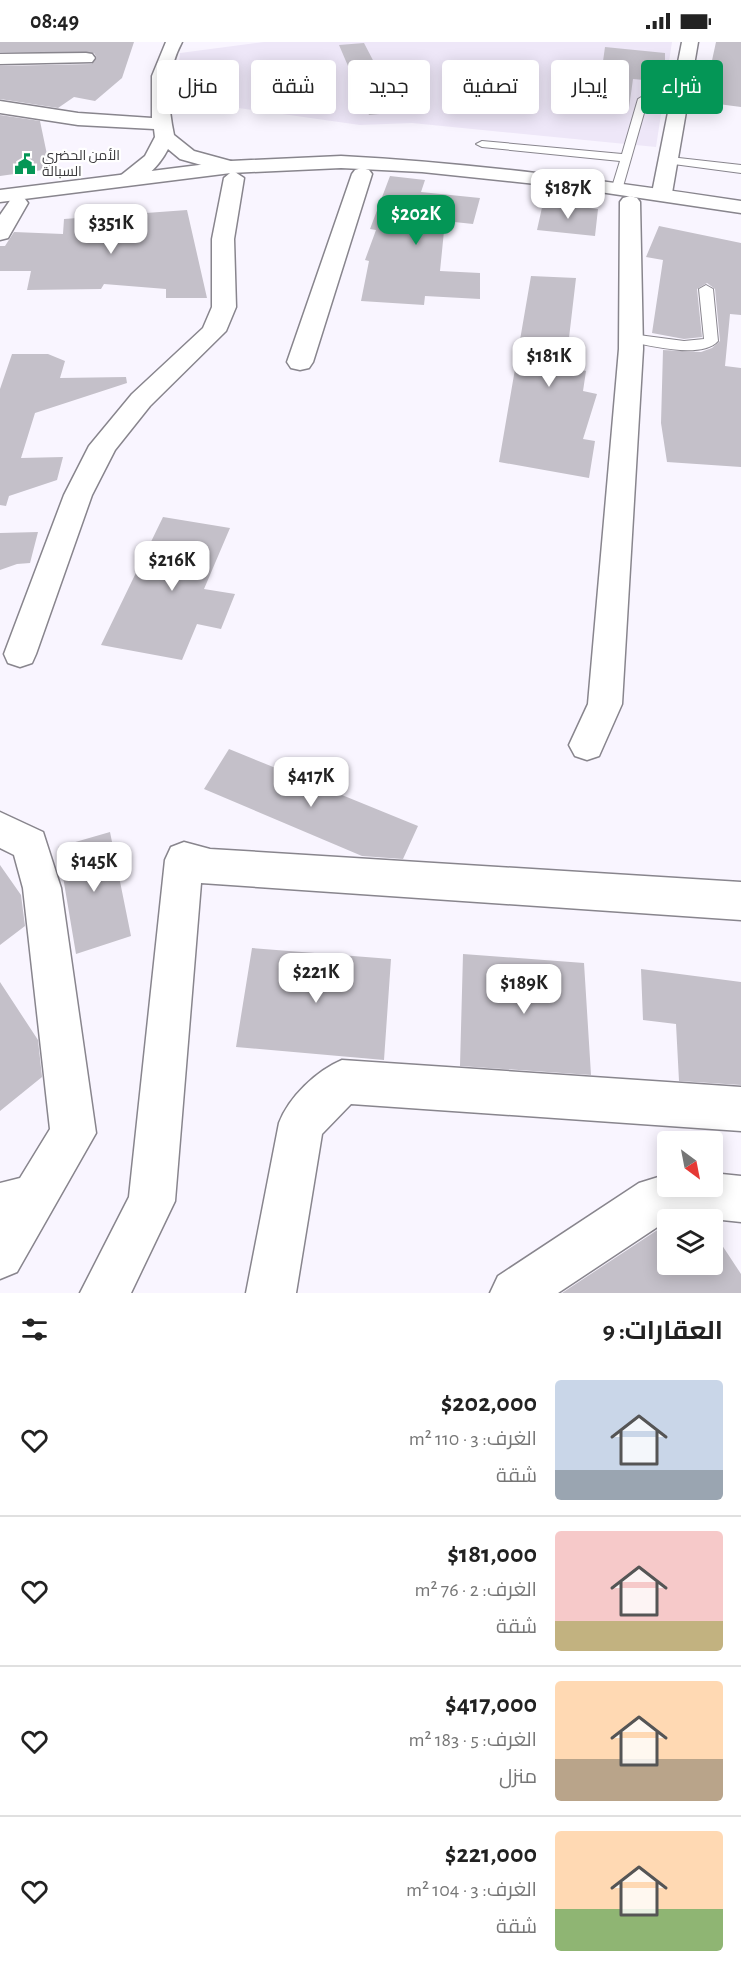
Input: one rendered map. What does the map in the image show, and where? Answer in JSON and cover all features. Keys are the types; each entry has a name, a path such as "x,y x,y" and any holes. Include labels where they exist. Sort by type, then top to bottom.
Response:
{"street":[{"path":"127,180 153,159 164,130 159,83 163,60 174,42"},
{"path":"662,193 670,161 690,42"},
{"path":"0,59 86,58"},
{"path":"0,107 164,130 187,155 232,172"},
{"path":"6,201 127,180 330,162 387,164 624,195 741,219"},
{"path":"20,654 78,495 103,446 141,400 188,353 214,332 224,307 223,239 232,172"},
{"path":"6,201 232,172 274,175 362,174 624,195 662,193 741,207"},
{"path":"300,362 362,174"},
{"path":"587,745 605,704 631,338 624,195"},
{"path":"0,233 6,201"},
{"path":"0,829 30,844 42,888 73,1133 18,1202 0,1255"},
{"path":"105,1293 152,1201 184,860 210,867 741,901"},
{"path":"271,1293 301,1124 342,1082 741,1109"},
{"path":"515,1293 656,1200 684,1193 741,1199"}],"lane":[{"path":"624,195 626,158 641,106"},
{"path":"482,144 626,158"},
{"path":"670,161 741,169"},
{"path":"631,338 690,346 706,345 711,341 706,289"}],"shaded area":[{"path":"264,42 672,42 669,60 641,60 641,114 661,114 656,147 412,123 360,125 282,114 336,114 336,60 251,60 251,110 239,108 239,60 179,60 180,53"}],"building":[{"path":"0,42 134,42 122,78 95,101 74,97 58,108 0,99 0,66 92,64 97,58 94,53 0,52"},
{"path":"716,42 741,42 741,107 723,105 723,60 712,60"},
{"path":"364,43 373,60 348,60 348,66 339,45"},
{"path":"605,47 665,53 665,60 641,60 641,80 633,79 629,108 629,60 603,60"},
{"path":"0,115 40,121 50,169 0,176"},
{"path":"390,176 425,180 421,192 480,198 473,224 445,221 440,271 480,273 480,299 425,296 424,305 361,301 369,261 365,260 376,230 370,229"},
{"path":"543,203 598,209 595,236 537,230"},
{"path":"187,210 207,298 166,298 166,289 104,284 101,289 27,290 31,271 0,271 0,246 5,246 14,232 63,234 64,219"},
{"path":"659,226 741,243 741,315 730,314 725,366 741,368 741,467 667,462 661,423 663,350 701,352 712,348 720,341 715,289 707,283 697,289 702,337 684,339 652,333 663,260 646,257"},
{"path":"531,276 576,278 567,355 581,358 577,369 586,371 583,391 597,394 583,439 595,441 589,478 499,462"},
{"path":"12,354 48,354 65,361 60,378 126,377 127,383 35,413 21,458 63,457 57,480 9,496 6,506 0,505 0,389"},
{"path":"163,517 230,528 204,589 235,594 221,629 197,624 182,660 101,645"},
{"path":"38,532 30,563 17,564 0,570 0,533"},
{"path":"229,749 418,826 403,859 362,856 204,789"},
{"path":"110,832 131,936 76,954 58,847"},
{"path":"0,865 21,895 25,926 0,945"},
{"path":"252,948 391,959 384,1060 236,1047"},
{"path":"463,954 584,963 591,1075 460,1066"},
{"path":"641,969 741,982 741,1085 679,1081 676,1024 643,1020"},
{"path":"0,982 38,1040 42,1077 0,1111"},
{"path":"657,1230 657,1275 723,1275 723,1247 741,1274 741,1293 562,1293"}],"place":[{"name":"الأمن الحضري السبالة","path":"25,164"}]}
